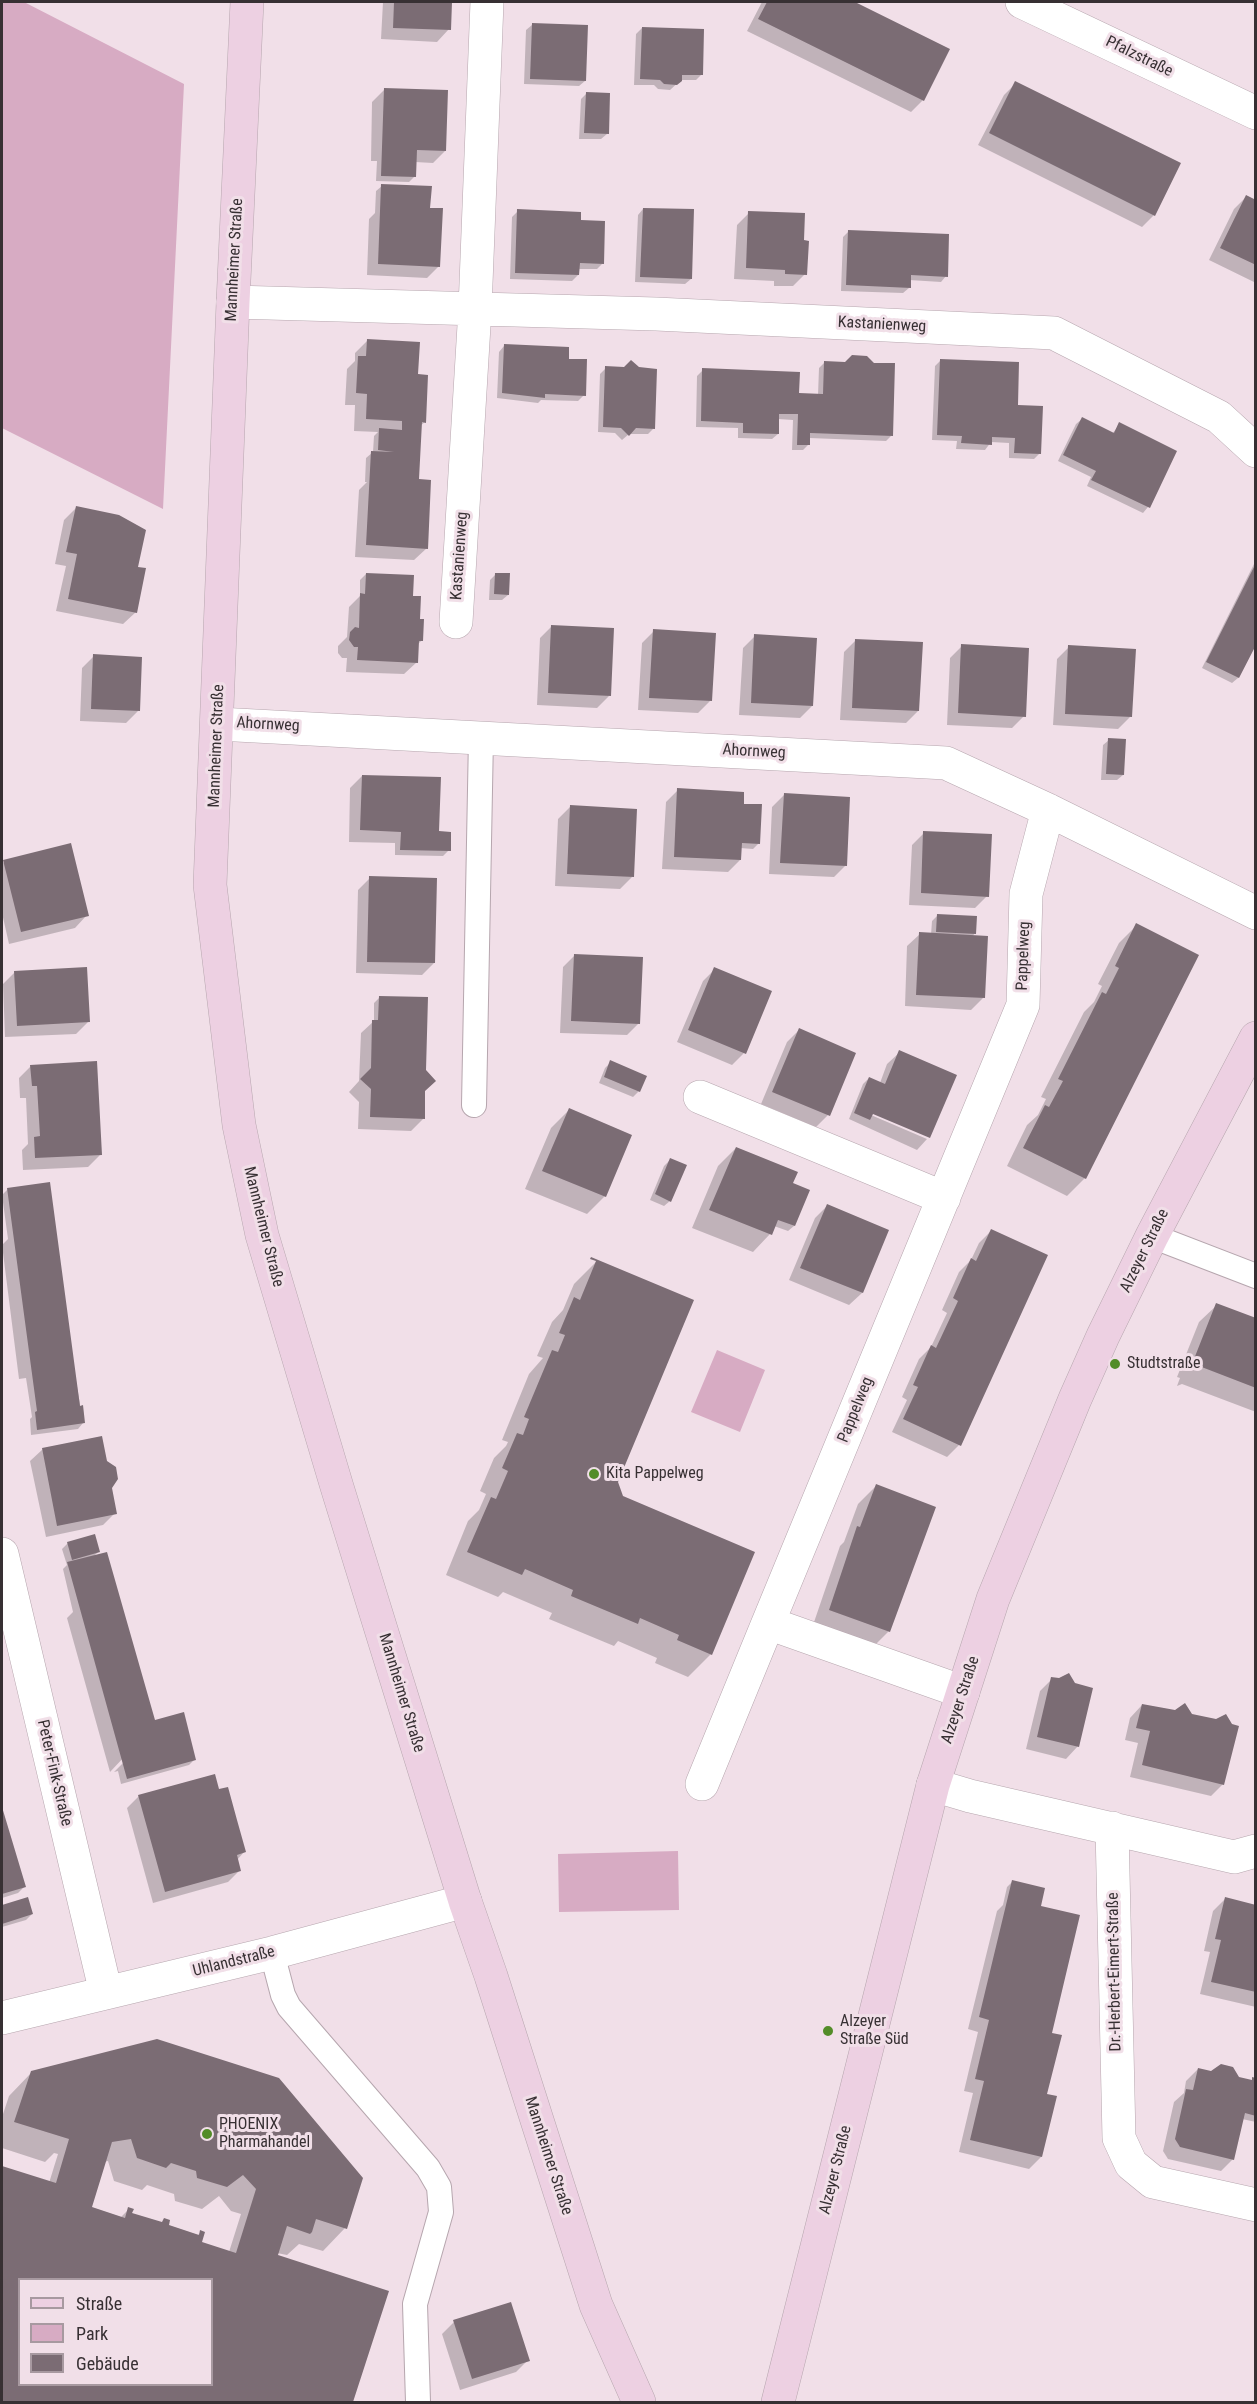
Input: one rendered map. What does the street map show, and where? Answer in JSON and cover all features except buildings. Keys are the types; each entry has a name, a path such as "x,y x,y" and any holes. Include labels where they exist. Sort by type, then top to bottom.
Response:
{"street":[{"name":"Mannheimer Straße","path":"247,2 232,302 218,724 210,885 239,1125 266,1246 337,1487 465,1901 596,2305 639,2401"},
{"name":"Kastanienweg","path":"456,622 475,309 487,2"},
{"name":"Pfalzstraße","path":"1023,2 1256,113"},
{"name":"Kastanienweg","path":"232,302 668,315 1054,333 1219,417 1256,451"},
{"name":"Ahornweg","path":"218,724 946,763 1048,810 1256,913"},
{"name":"Pappelweg","path":"702,1784 1023,1005 1026,894 1048,810"},
{"name":"Alzeyer Straße","path":"778,2403 933,1785 993,1599 1075,1399 1152,1236 1256,1038"},
{"path":"700,1097 944,1198"},
{"name":"Peter-Fink-Straße","path":"2,1554 106,1993"},
{"path":"768,1623 963,1692"},
{"path":"933,1785 970,1796 1234,1857 1256,1851"},
{"name":"Dr.-Herbert-Eimert-Straße","path":"1112,1828 1119,2138 1131,2164 1153,2182 1256,2205"},
{"name":"Uhlandstraße","path":"2,2018 272,1953 465,1901"}],"lane":[{"path":"474,1106 481,737"},
{"path":"1152,1236 1256,1276"},
{"path":"272,1953 283,1995 289,2007 428,2168 439,2187 441,2212 414,2304 418,2403"}],"green space":[{"path":"2,2 24,2 184,84 163,509 2,428"},
{"path":"717,1350 765,1370 740,1432 691,1412"},
{"path":"678,1851 679,1910 559,1912 558,1854"}],"place":[{"name":"Studtstraße","path":"1115,1364"},
{"name":"Kita Pappelweg","path":"594,1474"},
{"name":"Alzeyer Straße Süd","path":"828,2031"},
{"name":"PHOENIX Pharmahandel","path":"207,2134"}]}
